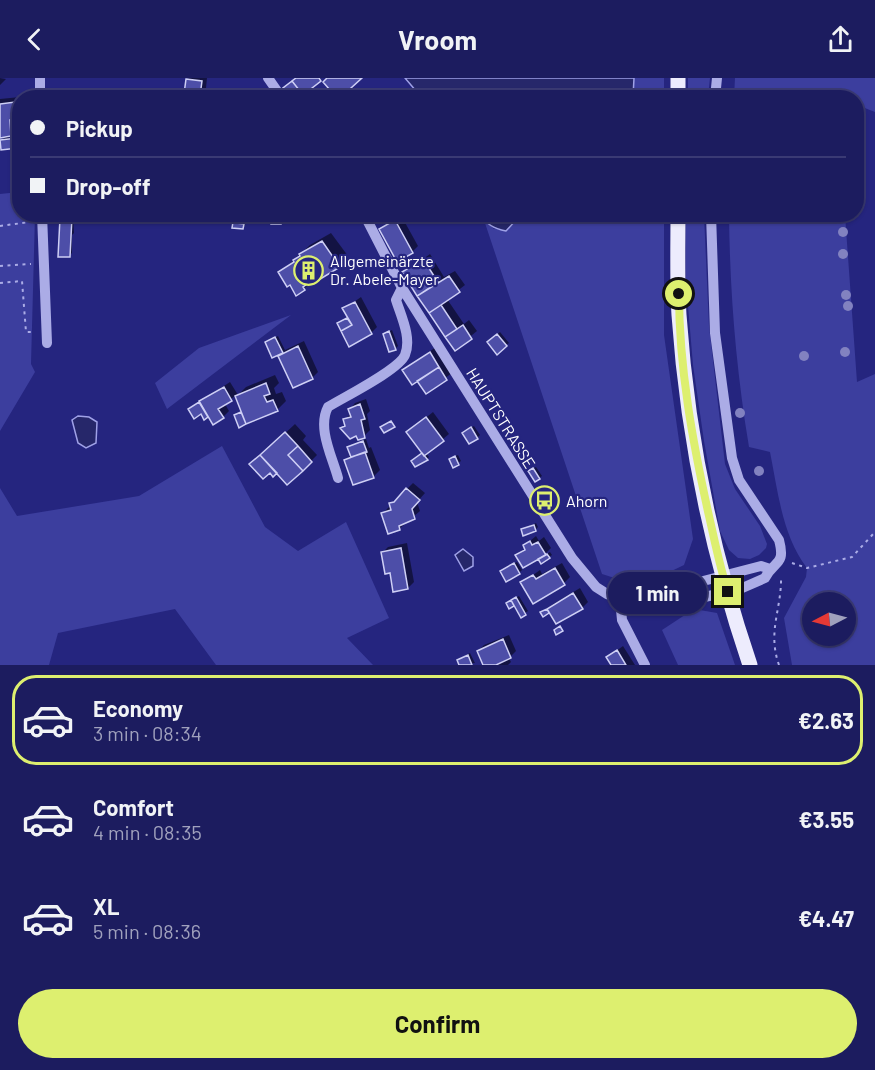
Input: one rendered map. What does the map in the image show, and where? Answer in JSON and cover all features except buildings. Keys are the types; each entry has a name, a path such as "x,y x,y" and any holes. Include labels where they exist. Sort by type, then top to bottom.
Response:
{"main road":[{"path":"678,222 679,313 688,405 702,483 723,577 750,665"}],"street":[{"path":"42,222 47,343"},
{"name":"HAUPTSTRASSE","path":"368,222 402,288 572,558 596,587 620,599 660,607 728,592 765,578 776,564"},
{"path":"644,602 657,593 776,564 781,547 739,480 732,458 715,333 711,222"},
{"path":"338,478 323,425 324,416 328,407 396,367 406,355 407,336 396,300 402,288"},
{"path":"620,599 622,620 645,665"}],"path":[{"path":"0,226 21,222"},
{"path":"0,266 42,263"},
{"path":"0,283 22,281 26,332 46,331"},
{"path":"779,665 773,632 781,589 776,564 807,568 852,557 875,532"}],"shaded area":[{"path":"405,78 634,78 633,90 415,90"},
{"path":"634,78 664,78 664,90 633,90"},
{"path":"688,78 710,78 709,90 688,90"},
{"path":"735,78 875,78 875,112 864,108 864,90 734,90"},
{"path":"12,193 12,222 35,222 31,364 35,372 0,431 0,194"},
{"path":"485,222 494,229 513,222 664,222 664,335 693,539 684,565 657,578 627,582 602,574"},
{"path":"487,222 514,222 506,231 491,226"},
{"path":"686,222 704,222 709,326 725,464 735,489 760,526 767,544 759,555 750,559 738,558 729,550 720,531 693,365 686,282"},
{"path":"729,222 846,222 857,382 875,374 875,665 792,665 784,618 806,577 807,568 786,527 770,452 749,447 737,360"},
{"path":"291,315 167,409 155,383 199,348"},
{"path":"78,416 89,417 97,422 96,443 86,448 78,443 72,420"},
{"path":"222,446 265,527 298,551 346,522 389,618 347,638 373,665 216,665 175,609 58,633 49,665 0,665 0,488 17,516 139,496"},
{"path":"463,549 473,557 473,566 464,571 455,555"},
{"path":"694,609 717,613 735,665 678,665 662,630"}],"place":[{"name":"Allgemeinärzte Dr. Abele-Mayer","path":"309,270"},
{"name":"Ahorn","path":"545,501"}],"route":[{"path":"679,294 690,416 702,483 728,592"}]}
